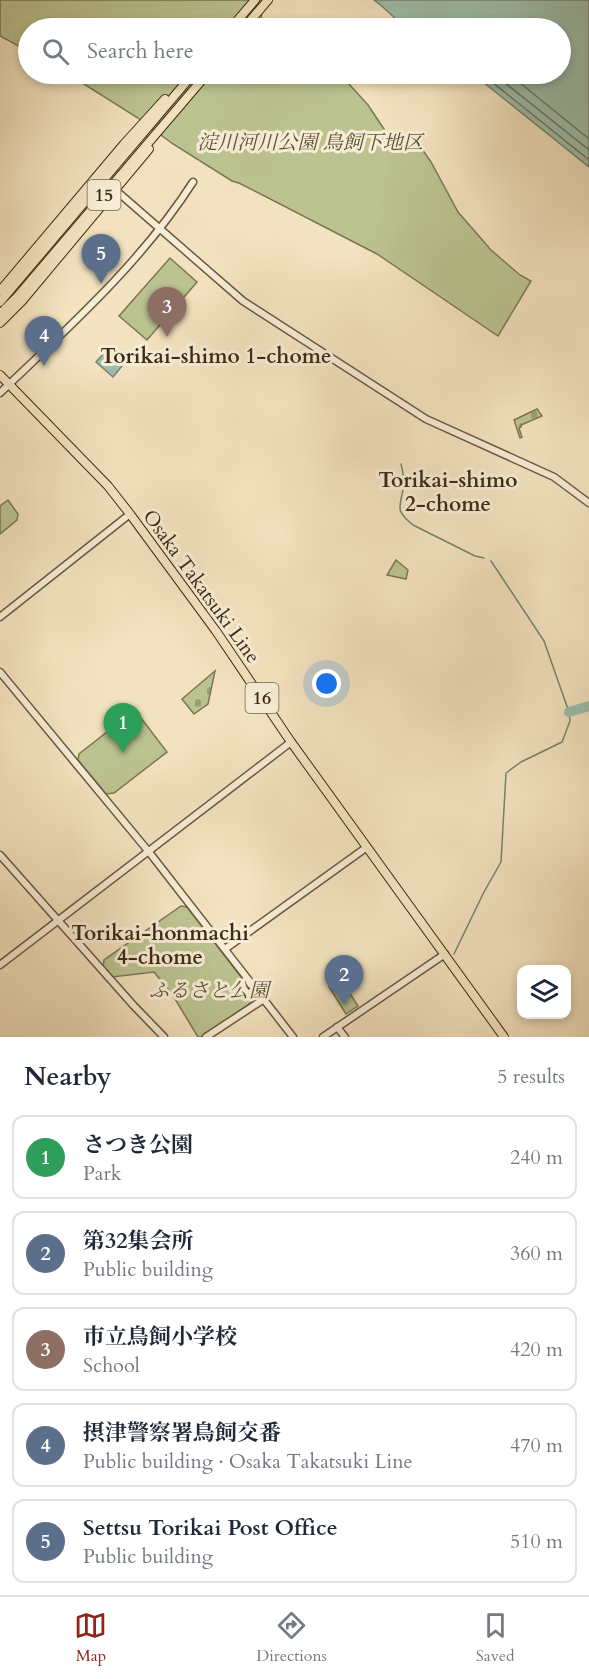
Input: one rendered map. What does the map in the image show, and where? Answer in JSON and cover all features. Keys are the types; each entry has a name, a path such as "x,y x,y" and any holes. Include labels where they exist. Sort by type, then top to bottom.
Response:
{"main road":[{"path":"240,18 255,0"},
{"path":"253,18 268,0"},
{"path":"0,291 124,144 180,84"},
{"name":"15","path":"0,302 184,84"},
{"name":"15","path":"0,314 198,84"},
{"path":"0,323 22,301 144,156 192,96 194,89"},
{"name":"Osaka Takatsuki Line","path":"0,375 108,486 130,514 216,631 291,742 504,1037"}],"street":[{"path":"0,393 101,296 160,228 193,182"},
{"path":"120,194 243,300 426,419 554,477 589,503"},
{"path":"0,617 130,514"},
{"path":"0,672 149,852 293,1037"},
{"path":"0,965 291,742"},
{"path":"225,949 367,847"},
{"path":"0,855 164,1037"},
{"path":"323,1037 445,954"},
{"path":"206,1037 264,999"},
{"path":"337,1027 345,1037"}],"green space":[{"path":"0,0 262,0 261,18 18,18 18,46 0,36"},
{"name":"淀川河川公園 鳥飼下地区","path":"84,84 349,84 368,105 386,132 409,139 422,149 458,212 491,250 520,275 531,281 498,336 377,254 232,181 173,144 138,118"},
{"path":"170,258 197,282 147,340 119,316"},
{"path":"537,409 542,416 521,425 519,428 522,437 520,438 514,420"},
{"path":"8,500 18,514 17,520 0,534 0,506"},
{"path":"396,560 408,570 406,579 387,575"},
{"path":"215,671 208,704 194,714 182,699"},
{"path":"135,710 167,752 114,793 106,794 78,760 79,754"},
{"name":"ふるさと公園","path":"181,906 187,907 255,995 254,1000 248,1005 201,1037 198,1037 172,994 154,972 112,977 103,967 104,960"},
{"path":"340,978 358,1006 346,1014 329,987"}],"water":[{"path":"374,0 589,0 589,167 485,84 571,84 571,18 394,18"},
{"path":"105,352 122,366 113,377 96,362"}],"waterway":[{"path":"401,464 404,484 401,513 413,525 475,556 484,558"},
{"path":"454,954 501,862 506,773 521,762 562,742 570,721 569,712 544,641 491,561"},
{"path":"569,712 589,706"}],"place":[{"name":"Settsu Torikai Post Office","path":"101,284"},
{"name":"市立鳥飼小学校","path":"167,337"},
{"name":"摂津警察署鳥飼交番","path":"44,366"},
{"name":"さつき公園","path":"123,753"},
{"name":"第32集会所","path":"344,1005"}],"district":[{"name":"Torikai-shimo 1-chome","path":"216,356"},
{"name":"Torikai-shimo 2-chome","path":"448,492"},
{"name":"Torikai-honmachi 4-chome","path":"160,945"}]}
